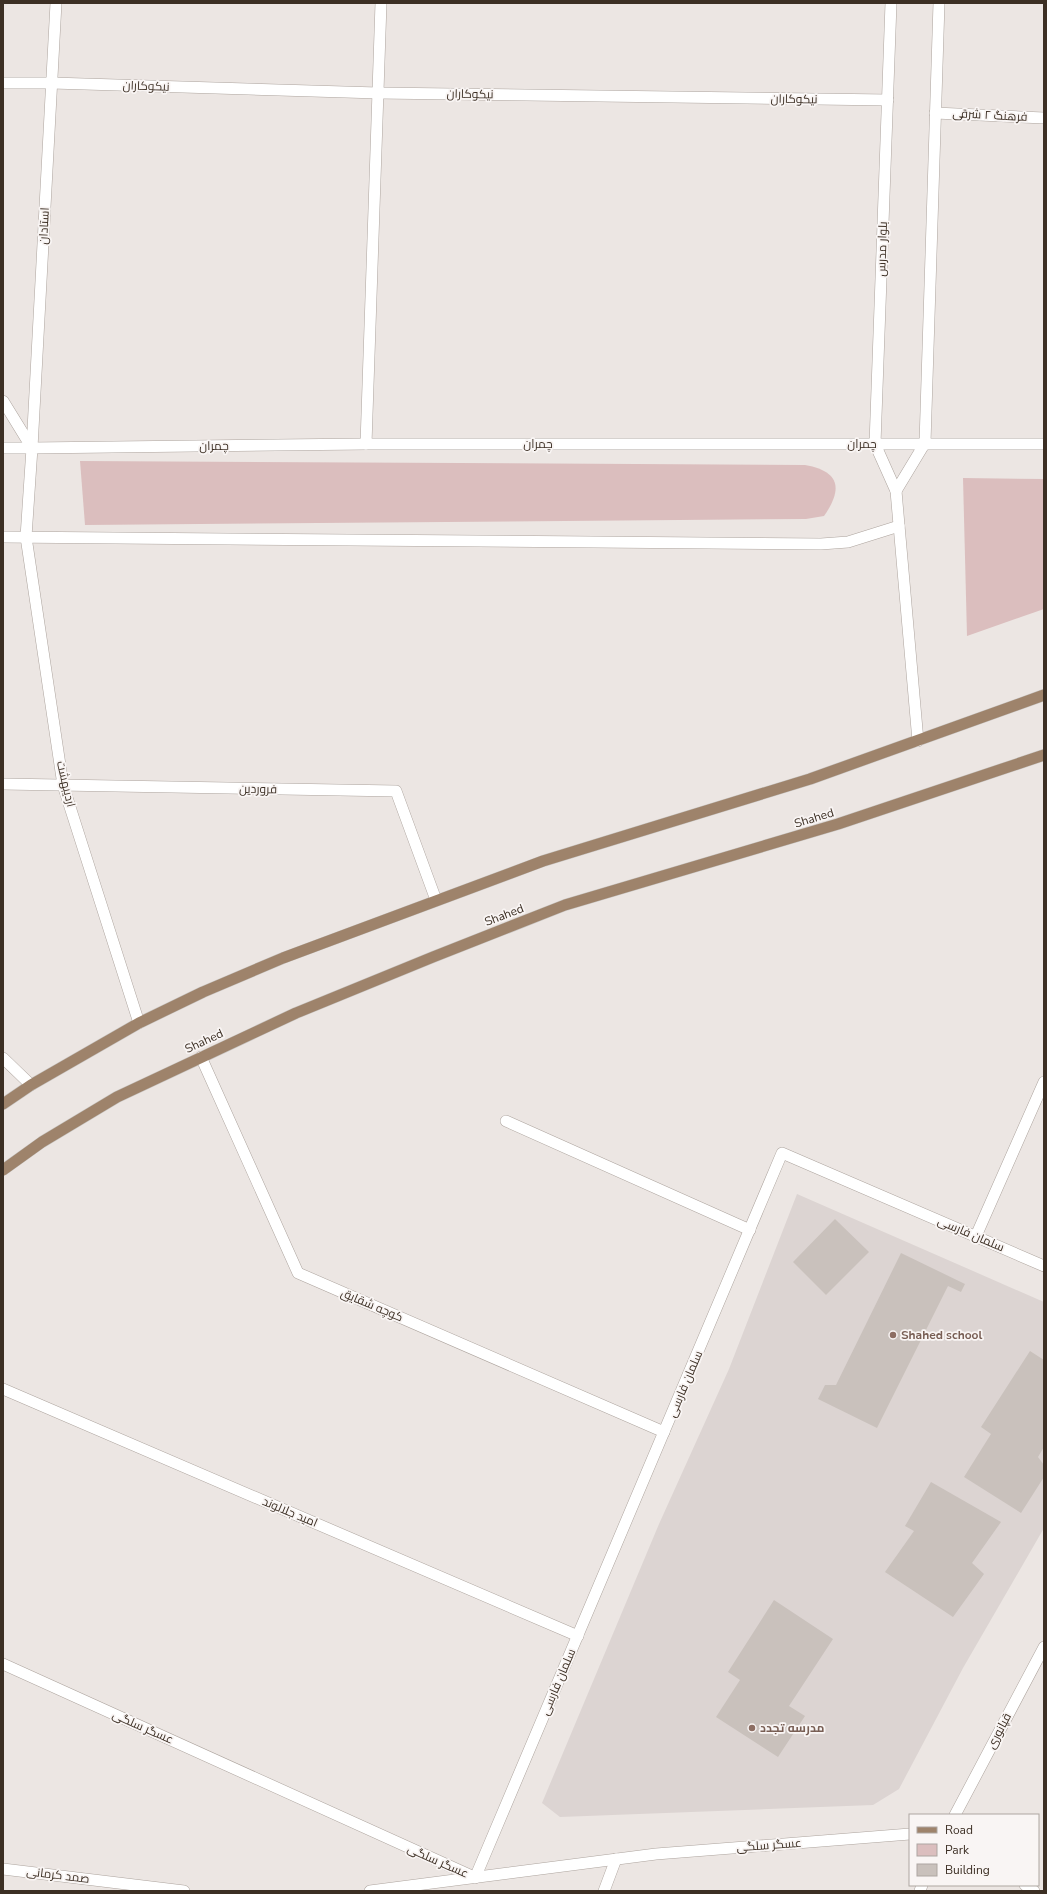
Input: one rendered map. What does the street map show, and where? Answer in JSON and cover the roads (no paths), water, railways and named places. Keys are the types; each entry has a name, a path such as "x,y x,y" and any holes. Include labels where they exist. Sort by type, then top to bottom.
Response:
{"main road":[{"path":"3,1104 31,1085 139,1023 203,992 436,900 543,861 810,779 1044,695"},
{"name":"Shahed","path":"3,1170 42,1142 117,1098 201,1057 296,1013 565,905 838,824 1044,755"}],"street":[{"name":"استادان","path":"32,448 56,3"},
{"path":"366,444 381,3"},
{"name":"بلوار مدرس","path":"891,3 874,444 896,491"},
{"path":"918,741 896,491 925,443 939,3"},
{"name":"نیکوکاران","path":"3,83 52,83 378,93 888,100"},
{"name":"فرهنگ ۲ شرقی","path":"935,113 1044,118"},
{"path":"3,401 32,448 26,537"},
{"name":"چمران","path":"3,448 366,444 1044,444"},
{"path":"3,537 821,544 848,542 899,526"},
{"name":"اردیبهشت","path":"26,537 64,785 139,1023"},
{"name":"فروردین","path":"3,784 396,791 436,900"},
{"name":"کوچه شقایق","path":"201,1057 298,1273 664,1432"},
{"path":"3,1058 31,1085"},
{"path":"976,1236 1044,1082"},
{"path":"506,1121 750,1230"},
{"name":"سلمان فارسی","path":"476,1878 782,1153 1044,1266"},
{"name":"امید جلالوند","path":"3,1389 578,1636"},
{"name":"قپانوری","path":"956,1814 1044,1647"},
{"name":"عسگر سلگی","path":"3,1664 476,1878 656,1854 909,1834"},
{"path":"604,1891 616,1859"},
{"name":"صمد کرمانی","path":"3,1869 127,1888 184,1891"},
{"path":"370,1891 476,1878"}],"place":[{"name":"Shahed school","path":"893,1335"},
{"name":"مدرسه تجدد","path":"752,1728"}]}
